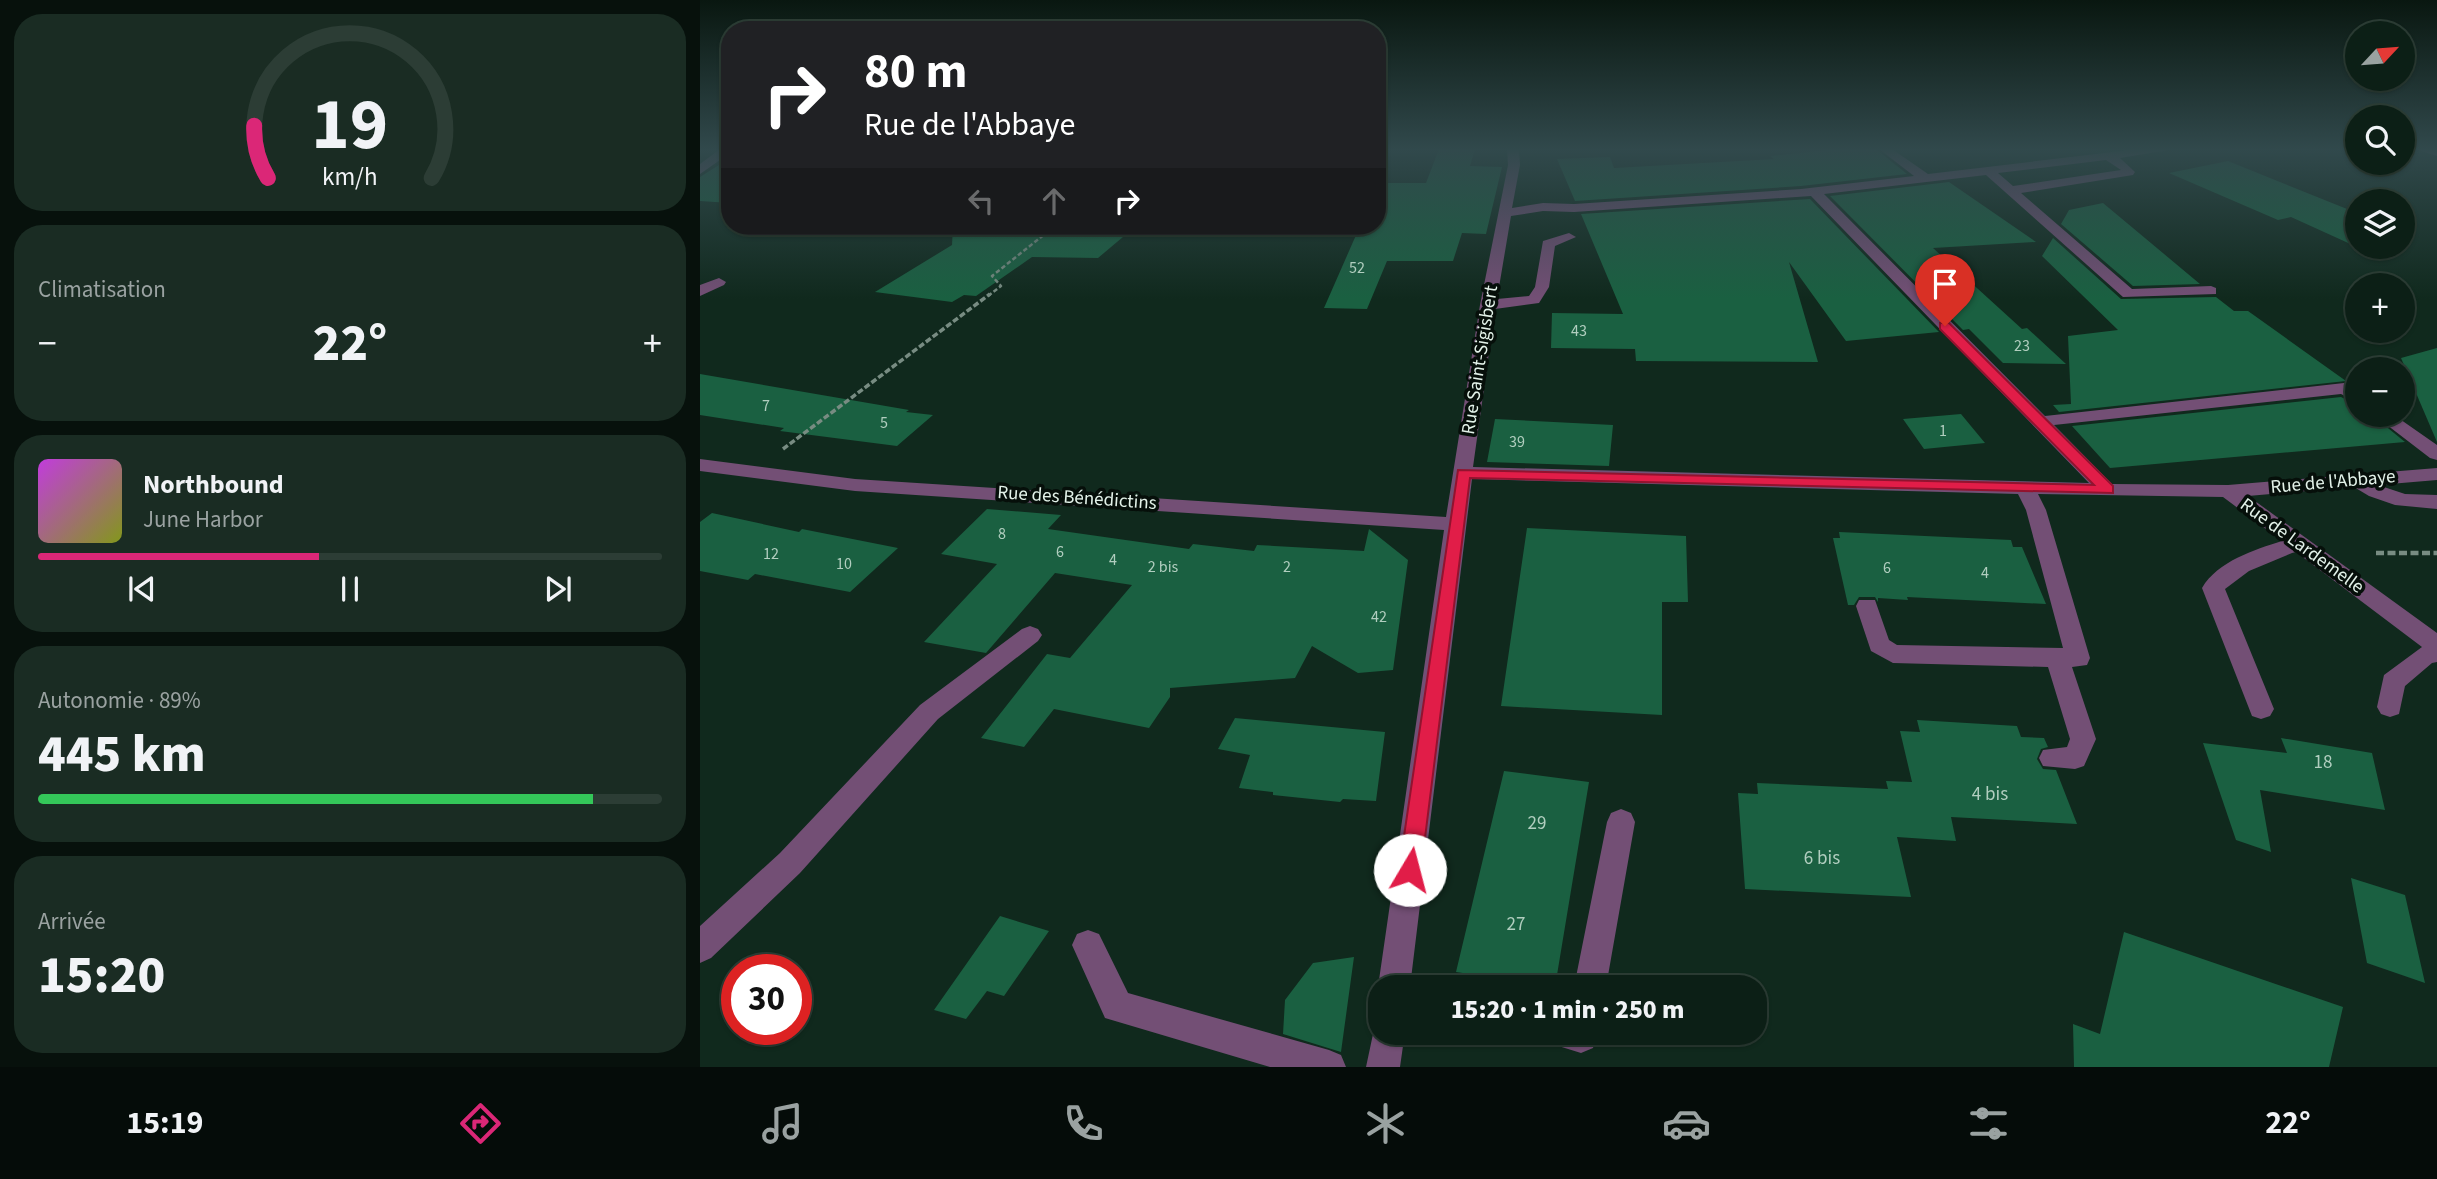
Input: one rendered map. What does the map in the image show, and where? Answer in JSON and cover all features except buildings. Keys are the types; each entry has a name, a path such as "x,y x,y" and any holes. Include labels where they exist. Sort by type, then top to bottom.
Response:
{"street":[{"name":"Rue Saint-Sigisbert","path":"1396,975 1455,524 1488,305 1508,199"},
{"path":"1504,223 1543,207 1573,208 1712,199"},
{"path":"1822,199 2107,490"},
{"path":"2024,199 2128,294 2211,291"},
{"path":"1504,223 1573,208"},
{"path":"1488,305 1534,300 1542,286 1548,244 1569,237"},
{"path":"700,291 719,282"},
{"path":"2040,422 2070,416 2345,389"},
{"path":"2400,427 2437,454"},
{"name":"Rue des Bénédictins","path":"700,465 750,474 855,485 1455,524"},
{"path":"1463,473 2107,490"},
{"name":"Rue de l'Abbaye","path":"2228,491 2437,474"},
{"path":"2357,480 2373,493 2403,502 2437,502"},
{"path":"1867,606 1879,645 1893,654 2078,658 2036,510 2024,487"},
{"name":"Rue de Lardemelle","path":"2107,490 2228,491 2437,645"},
{"path":"2261,709 2213,588 2221,578 2273,550 2299,544"},
{"path":"700,947 790,863 929,712 1030,635"},
{"path":"2390,707 2393,682 2425,655 2437,653"},
{"path":"2052,758 2075,758 2083,739 2057,657"},
{"path":"1592,975 1621,822"},
{"path":"1088,945 1117,1006 1329,1067"},
{"path":"1382,1067 1386,1045"}],"path":[{"path":"750,474 1002,286 992,276 1044,235"},
{"path":"2376,553 2437,554"}],"route":[{"path":"1410,870 1463,473 2107,490 1945,326"}]}
